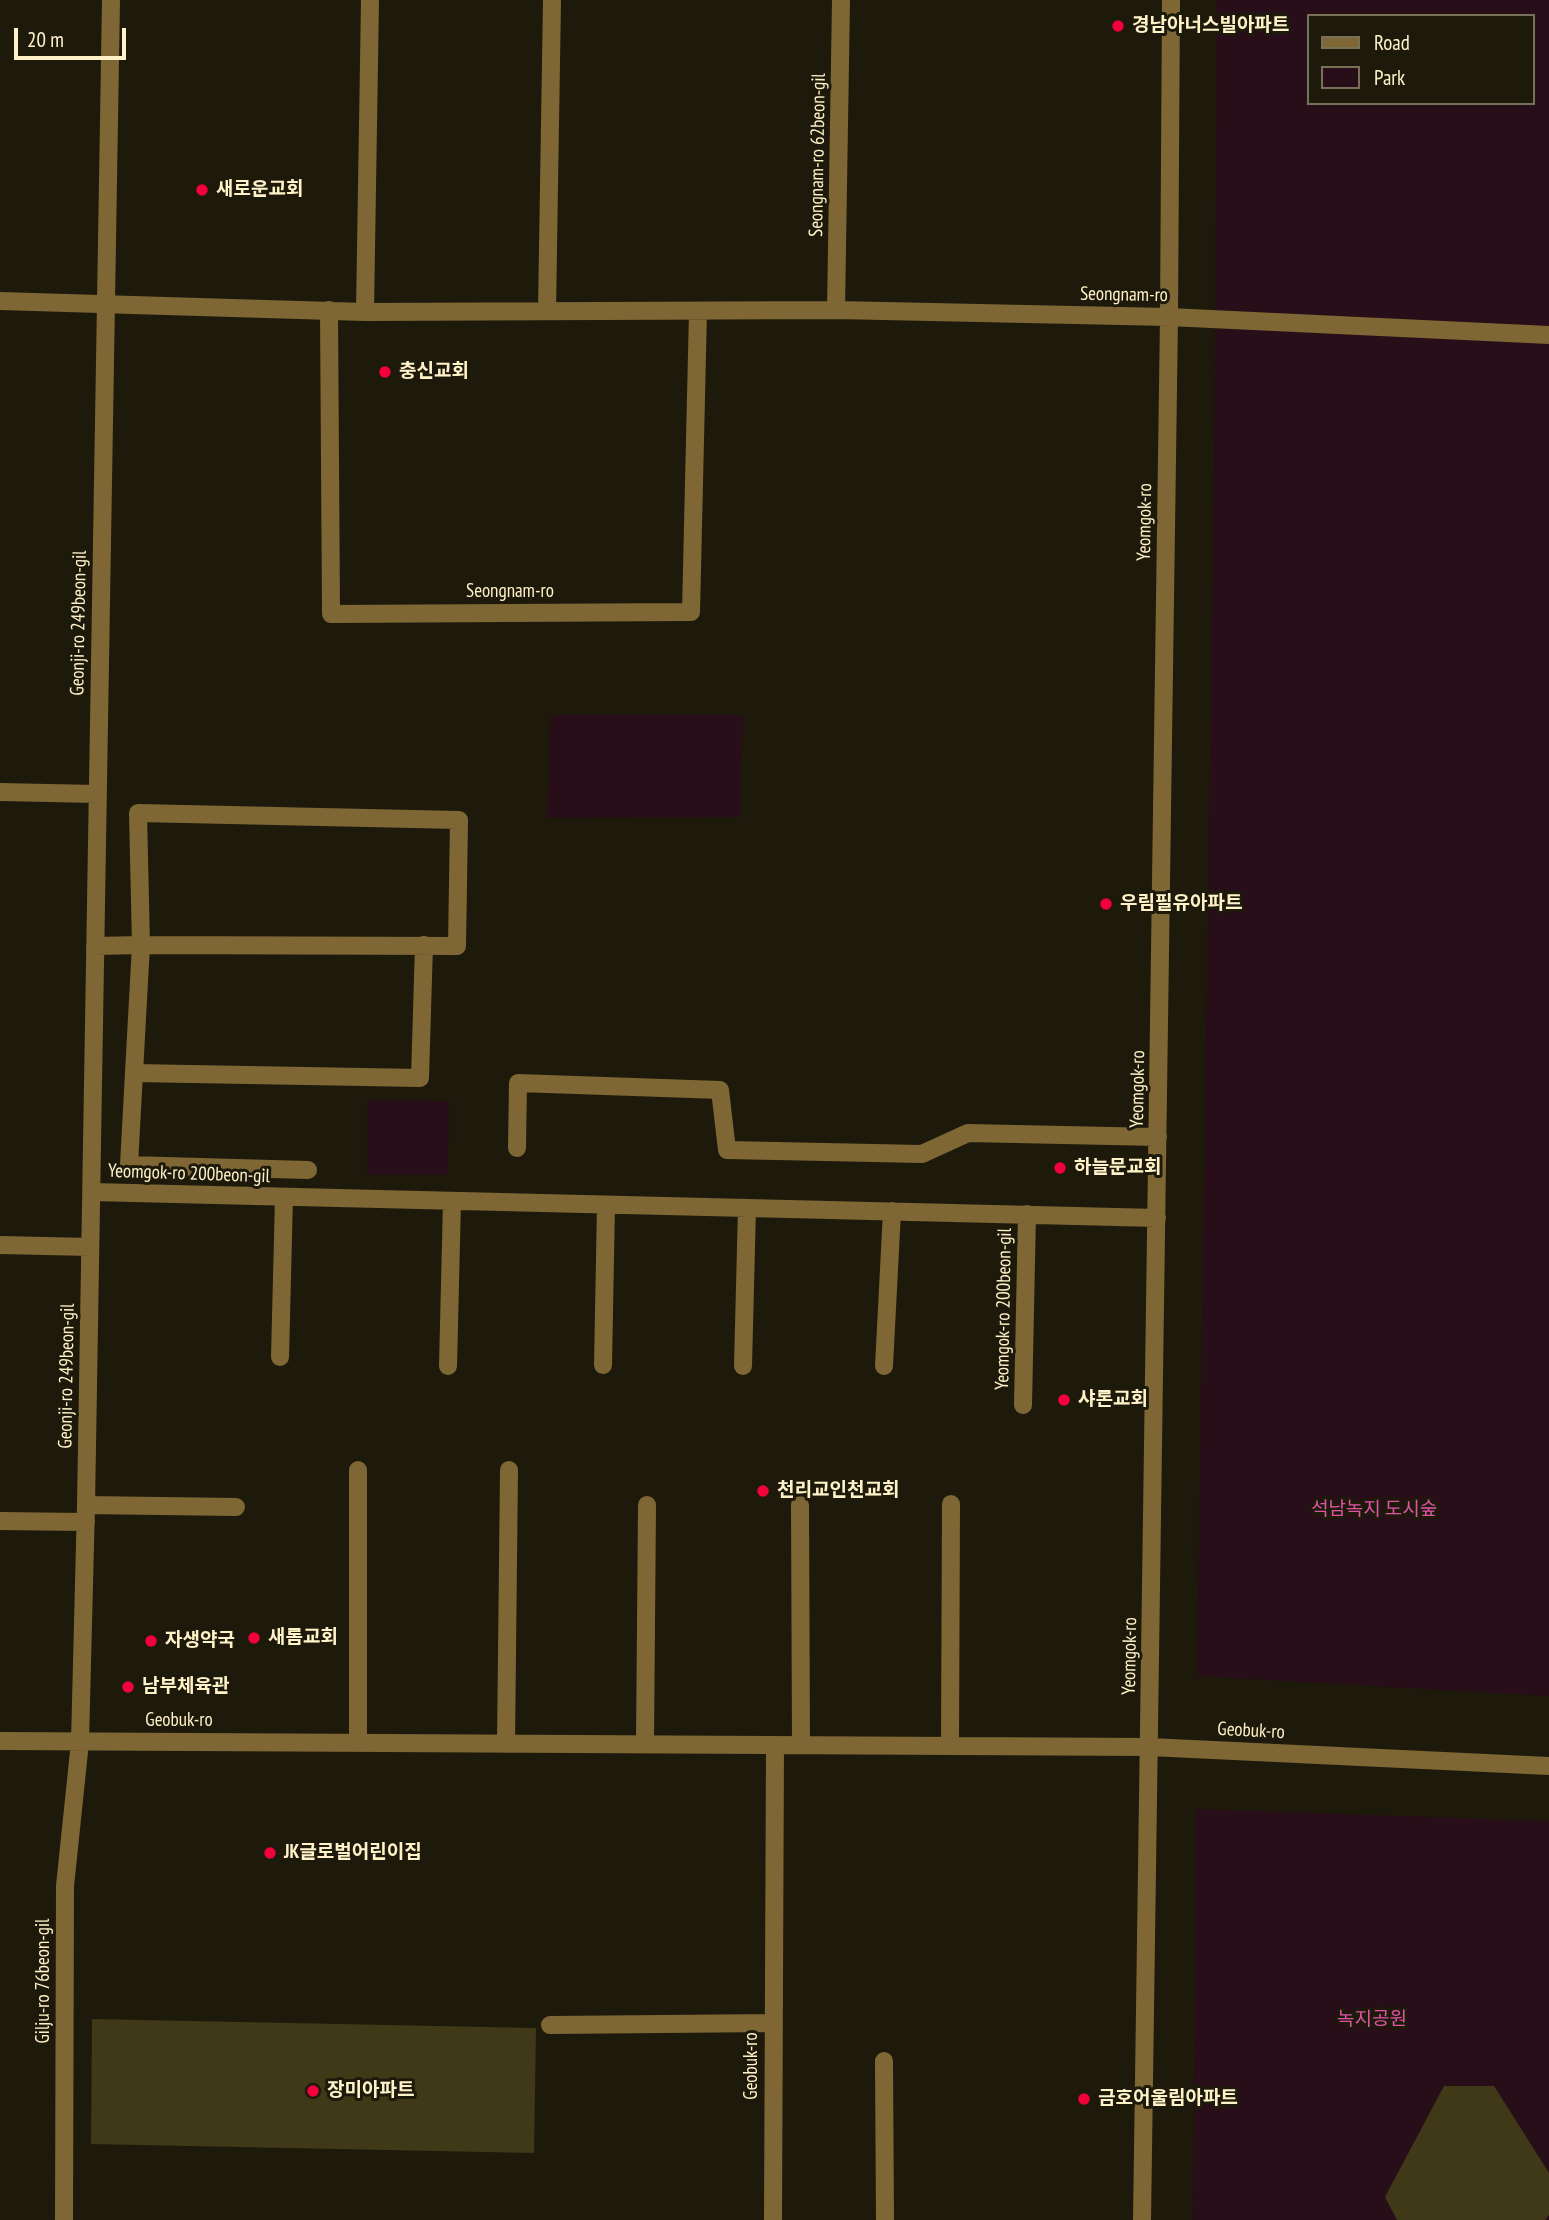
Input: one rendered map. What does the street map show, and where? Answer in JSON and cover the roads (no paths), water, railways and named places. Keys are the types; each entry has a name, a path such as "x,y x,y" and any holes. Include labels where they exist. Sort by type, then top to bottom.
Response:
{"street":[{"name":"Geonji-ro 249beon-gil","path":"80,1742 92,1192 111,0"},
{"path":"365,312 370,0"},
{"path":"547,311 552,0"},
{"name":"Seongnam-ro 62beon-gil","path":"836,310 841,0"},
{"name":"Yeomgok-ro","path":"1142,2220 1169,317 1171,0"},
{"name":"Seongnam-ro","path":"0,300 365,312 836,310 1169,317 1549,335"},
{"name":"Seongnam-ro","path":"328,310 331,614 691,612 698,311"},
{"path":"0,792 97,794"},
{"path":"95,946 141,945 457,946 458,820 138,813 141,945 129,1166 308,1170"},
{"path":"134,1073 420,1078 424,946"},
{"path":"517,1148 518,1083 720,1090 727,1150 922,1154 968,1133 1158,1137"},
{"name":"Yeomgok-ro 200beon-gil","path":"92,1192 1157,1218"},
{"name":"Yeomgok-ro 200beon-gil","path":"280,1357 284,1197"},
{"path":"448,1366 452,1201"},
{"path":"603,1365 606,1205"},
{"path":"743,1366 747,1208"},
{"path":"884,1366 892,1211"},
{"name":"Yeomgok-ro 200beon-gil","path":"1023,1405 1027,1214"},
{"path":"0,1245 90,1247"},
{"path":"358,1469 358,1743"},
{"path":"506,1744 509,1471"},
{"path":"950,1746 951,1504"},
{"path":"645,1744 646,1505"},
{"path":"800,1505 801,1745"},
{"path":"0,1521 236,1507"},
{"name":"Geobuk-ro","path":"0,1741 1150,1747 1549,1766"},
{"name":"Gilju-ro 76beon-gil","path":"64,2220 65,1886 80,1742"},
{"name":"Geobuk-ro","path":"773,2220 775,1745"},
{"path":"550,2025 774,2023"},
{"path":"884,2061 885,2220"}],"place":[{"name":"경남아너스빌아파트","path":"1118,26"},
{"name":"새로운교회","path":"202,190"},
{"name":"충신교회","path":"385,372"},
{"name":"우림필유아파트","path":"1106,904"},
{"name":"하늘문교회","path":"1060,1168"},
{"name":"샤론교회","path":"1064,1400"},
{"name":"천리교인천교회","path":"763,1491"},
{"name":"새롬교회","path":"254,1638"},
{"name":"자생약국","path":"151,1641"},
{"name":"남부체육관","path":"128,1687"},
{"name":"JK글로벌어린이집","path":"270,1853"},
{"name":"장미아파트","path":"313,2091"},
{"name":"금호어울림아파트","path":"1084,2099"}],"park label":[{"name":"석남녹지 도시숲","path":"1374,1510"},
{"name":"녹지공원","path":"1372,2020"}]}
